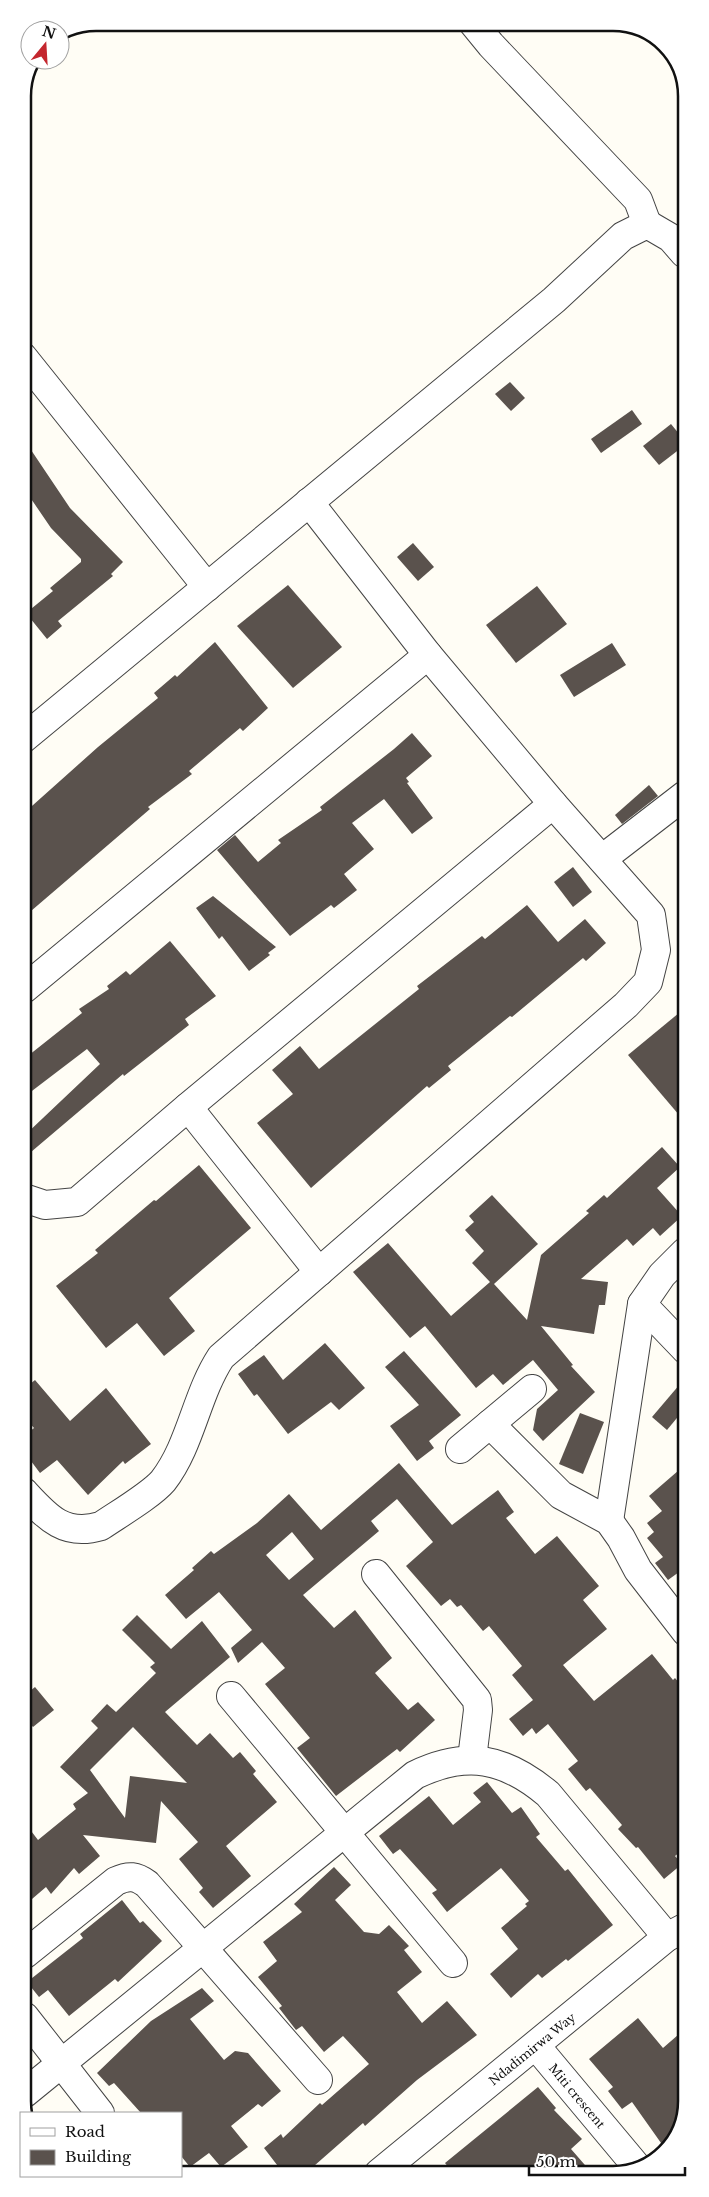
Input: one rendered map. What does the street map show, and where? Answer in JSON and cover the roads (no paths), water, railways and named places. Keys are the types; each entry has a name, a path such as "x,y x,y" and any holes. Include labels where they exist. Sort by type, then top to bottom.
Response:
{"street":[{"path":"480,31 638,200 647,224 671,238 678,246"},
{"path":"31,732 554,300 623,236 647,224"},
{"path":"31,368 207,587"},
{"path":"31,1500 45,1516 60,1525 89,1530 101,1526 161,1483 179,1454 210,1374 221,1357 626,1005 648,982 656,950 651,915 553,804 428,655 309,502"},
{"path":"31,982 428,655"},
{"path":"602,859 678,800"},
{"path":"31,1201 45,1206 77,1202 188,1107 553,804"},
{"path":"188,1107 319,1272"},
{"path":"609,1521 642,1304 662,1275 678,1260"},
{"path":"642,1304 678,1342"},
{"path":"460,1449 532,1389"},
{"path":"490,1424 561,1495 609,1521 621,1538 638,1570 678,1622"},
{"path":"376,1574 476,1700 478,1710 472,1759"},
{"path":"231,1696 453,1963"},
{"path":"31,2088 415,1775 430,1768 472,1759 493,1762 518,1772 548,1794 677,1932"},
{"path":"31,1949 116,1881 126,1876 138,1878 147,1884 318,2080"},
{"name":"Ndadimirwa Way","path":"390,2166 677,1932"},
{"path":"31,2025 99,2112"},
{"name":"Miti crescent","path":"536,2046 633,2163"}]}
